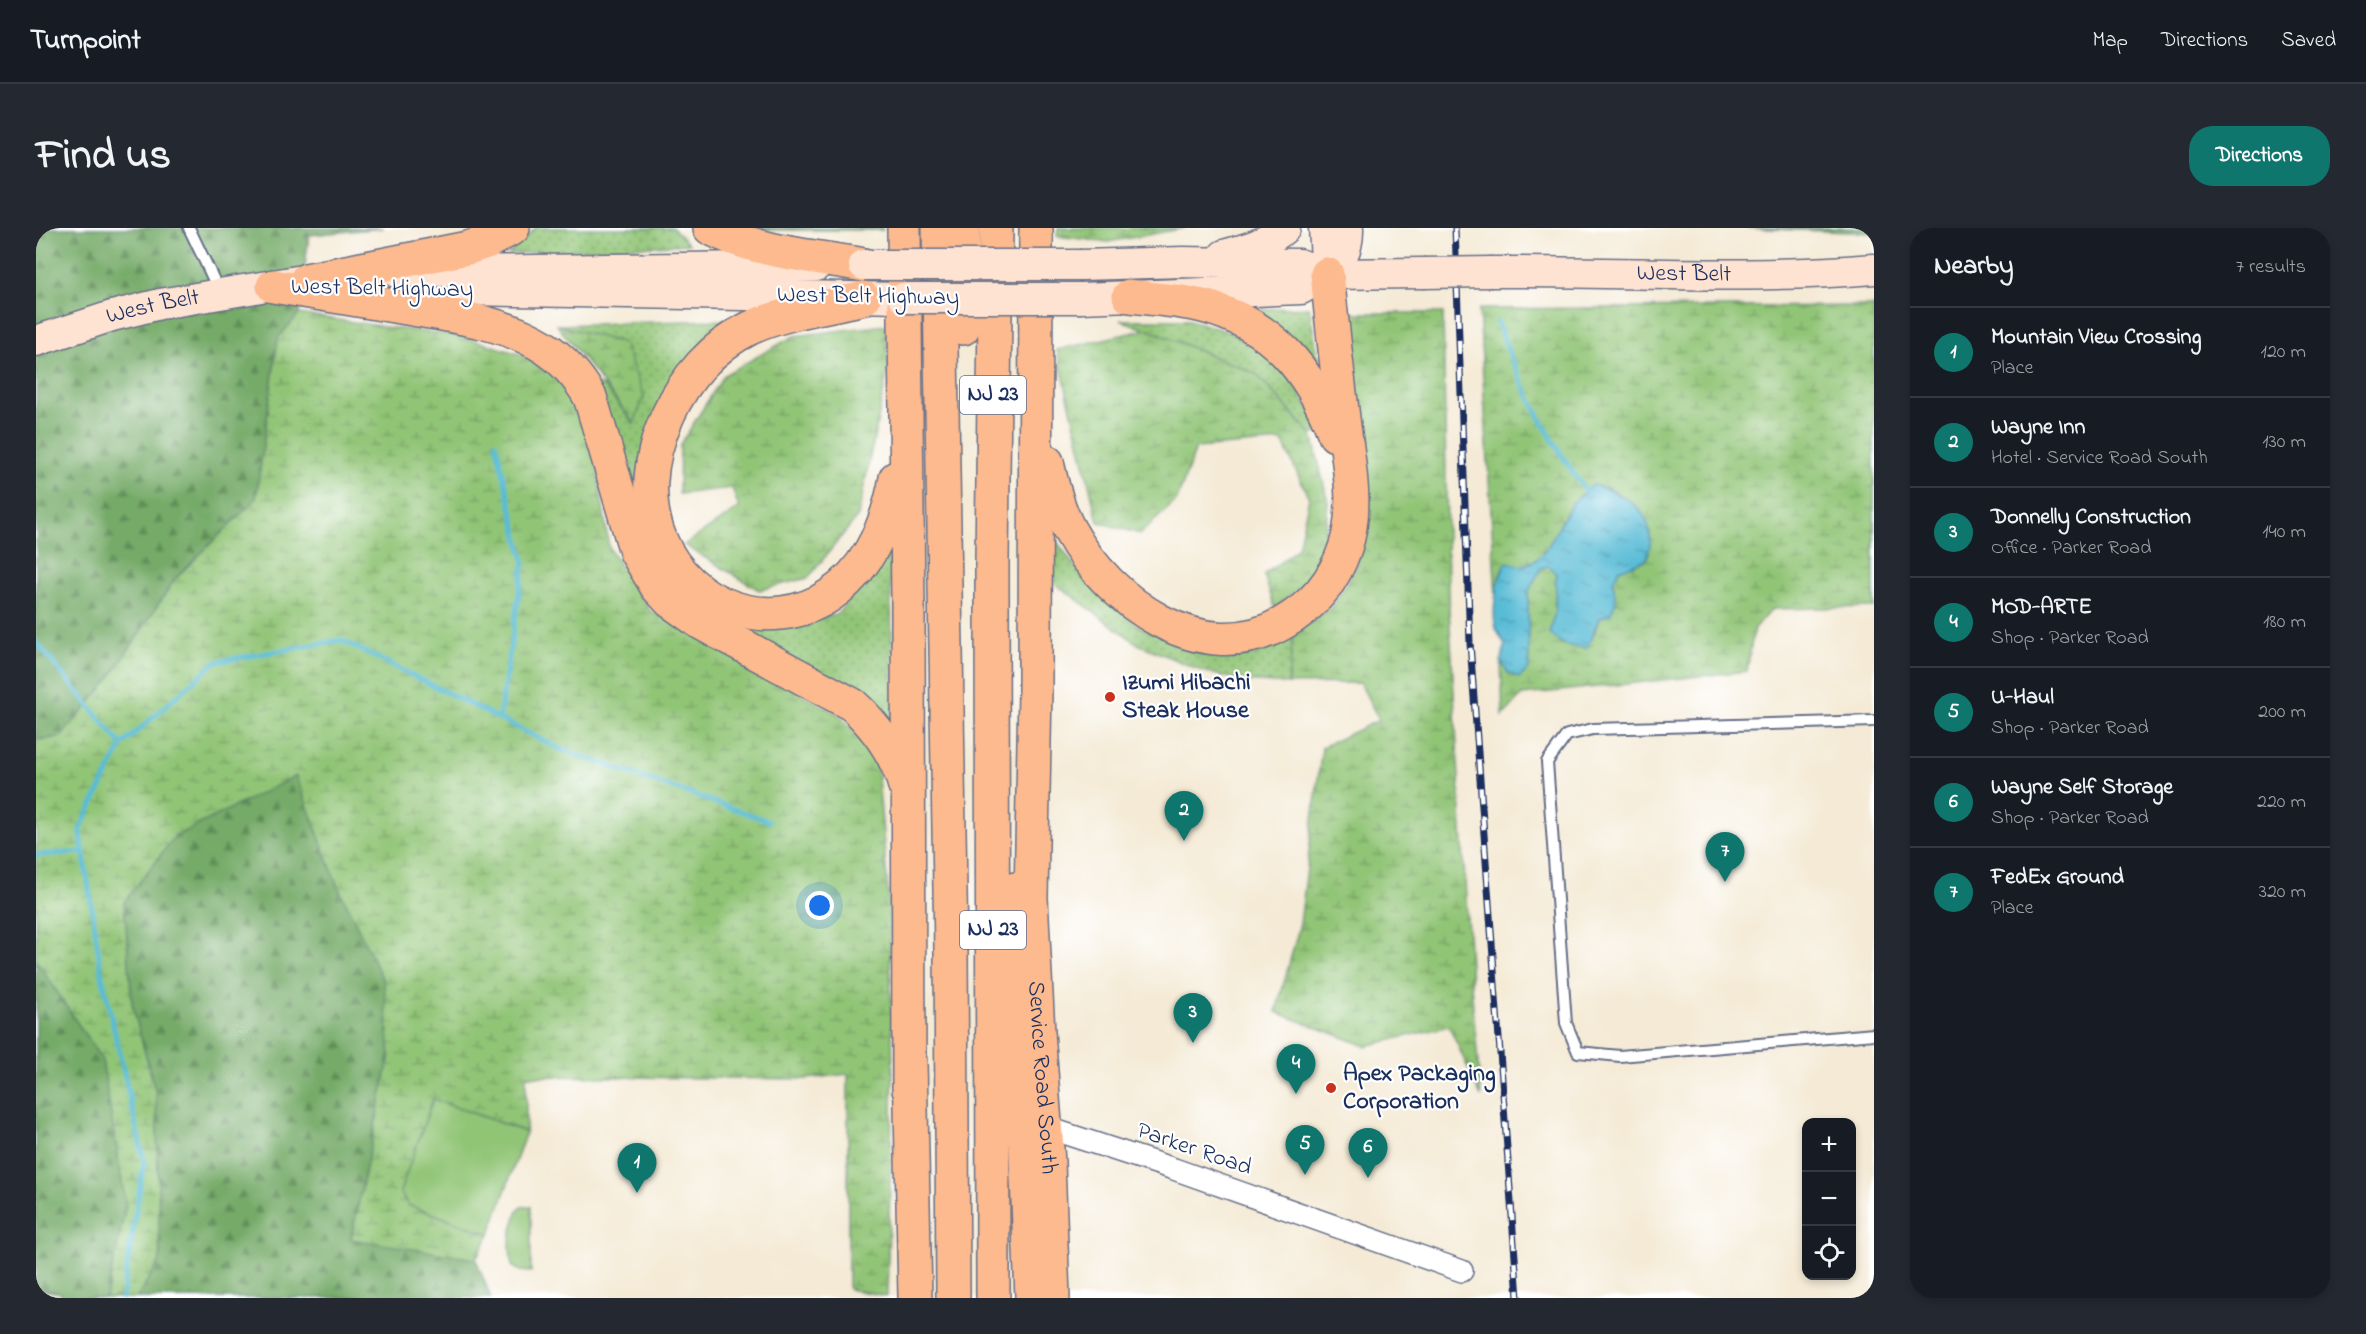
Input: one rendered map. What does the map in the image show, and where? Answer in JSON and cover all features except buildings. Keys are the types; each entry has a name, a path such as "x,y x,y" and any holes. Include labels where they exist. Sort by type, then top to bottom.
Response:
{"main road":[{"path":"306,280 468,248 489,241 513,228"},
{"path":"710,228 742,241 769,248 864,265"},
{"path":"904,228 910,801 910,1061 915,1298"},
{"name":"NJ 23","path":"939,228 951,950 953,1298"},
{"path":"951,950 962,685 963,228"},
{"name":"NJ 23","path":"993,1298 992,561 996,228"},
{"path":"1183,262 1239,251 1276,235 1285,228"},
{"path":"1036,232 1035,374 1050,476 1069,530 1102,576 1124,597 1172,627 1198,636 1222,639 1248,636 1274,629 1295,617 1312,603 1326,586 1346,546 1351,498 1324,228"},
{"path":"1327,274 1341,260 1348,242 1348,228"},
{"name":"West Belt Highway","path":"273,286 368,272 864,265 1081,265 1183,262 1299,264 1327,274 1492,272"},
{"name":"West Belt","path":"1492,272 1719,276 1874,269"},
{"name":"West Belt Highway","path":"273,286 864,298 1081,298 1301,289 1327,274"},
{"path":"273,286 435,313 492,326 518,334 543,346 563,361 580,378 590,397 636,552 657,587 670,601 701,623 853,705 871,721 885,741 910,801"},
{"name":"West Belt","path":"36,341 112,316 160,304 273,286"},
{"path":"1129,296 1201,305 1228,314 1270,336 1305,374 1325,411 1341,452 1351,498"},
{"path":"864,298 777,319 751,328 729,340 711,355 683,387 660,436 652,486 656,524 661,540 678,570 701,592 716,601 751,612 793,611 831,596 860,568 872,551 881,531 895,486 903,438 906,396"},
{"name":"Service Road South","path":"1035,374 1031,898 1053,1298"},
{"path":"992,561 1010,772 1029,1182 1032,1298"},
{"path":"903,1298 910,1061"}],"street":[{"name":"Parker Road","path":"1045,1127 1174,1169 1462,1270"}],"lane":[{"path":"191,231 220,293"},
{"path":"1874,721 1593,729 1567,735 1547,762 1566,1023 1578,1052 1620,1056 1874,1034"}],"green space":[{"path":"36,228 383,228 309,235 299,314 278,338 256,499 175,579 109,680 61,737 36,740"},
{"path":"536,228 673,228 689,244 508,254"},
{"path":"737,228 882,228 883,230 740,230"},
{"path":"1058,228 1185,228 1108,242 1057,236"},
{"path":"1746,228 1874,228 1874,233"},
{"path":"1874,306 1874,607 1772,609 1754,628 1747,671 1522,695 1503,716 1501,661 1508,673 1529,669 1528,593 1540,568 1549,566 1556,574 1555,611 1550,632 1594,635 1599,618 1615,601 1613,581 1619,570 1633,565 1626,498 1609,489 1593,485 1572,503 1547,548 1535,561 1501,572 1496,597 1479,309"},
{"path":"1309,307 1323,384 1244,310"},
{"path":"1348,313 1443,313 1448,591 1471,984 1481,1097 1449,1026 1366,1046 1276,1012 1300,924 1322,747 1379,720 1360,683 1288,684 1293,636 1333,606 1357,565 1371,514"},
{"path":"299,314 461,336 519,354 553,370 593,439 609,548 650,611 838,714 876,755 889,902 893,1074 887,1296 848,1289 848,1074 806,1079 526,1076 526,1132 433,1099 408,1205 490,1234 476,1259 351,1239 390,1055 384,982 337,884 296,776 175,836 124,902 132,1004 156,1094 160,1260 137,1298 106,1298 126,1206 102,1060 36,960 36,740 61,737 109,680 175,579 256,499 278,338"},
{"path":"751,319 693,359 635,519 594,383 604,386 633,423 624,344 557,325"},
{"path":"1121,320 1189,320 1233,333 1279,362 1323,430 1312,435 1256,374"},
{"path":"557,325 624,343 644,397 634,423"},
{"path":"885,325 889,365 858,516 808,578 759,590 684,545 739,508 732,488 679,494 680,445 724,375 794,336"},
{"path":"1147,329 1256,374 1312,435 1328,502 1322,567 1275,608 1264,575 1298,548 1309,498 1282,441 1196,448 1177,500 1140,534 1098,522 1057,350"},
{"path":"1048,530 1088,584 1139,626 1208,653 1255,655 1295,634 1288,684 1244,681 1202,671 1138,644 1049,579"},
{"path":"890,553 894,743 734,632 836,615"},
{"path":"296,775 337,884 384,982 390,1055 351,1238 476,1259 491,1298 137,1298 160,1259 156,1094 132,1004 124,902 175,836"},
{"path":"36,960 102,1060 126,1206 106,1298 62,1298 61,1293 36,1289"},
{"path":"433,1099 526,1132 490,1234 408,1205 400,1192"},
{"path":"531,1206 531,1272 520,1271 512,1266 510,1243 518,1210 521,1207"}],"water":[{"path":"1593,485 1620,495 1640,510 1650,531 1647,559 1619,570 1613,581 1616,601 1610,615 1599,618 1587,648 1566,645 1550,632 1555,611 1556,574 1549,566 1541,568 1528,593 1529,669 1519,678 1508,673 1501,661 1505,646 1496,628 1494,613 1496,594 1503,568 1507,562 1522,566 1535,561 1547,548 1572,503"}],"waterway":[{"path":"1497,322 1535,409 1585,490"},
{"path":"496,443 524,562 499,718"},
{"path":"122,1298 144,1161 102,976 80,829 122,745 215,662 341,640 560,749 769,821"},
{"path":"36,642 122,745"},
{"path":"36,855 83,852"}],"railway":[{"path":"1455,228 1470,643 1518,1298"}],"place":[{"name":"Izumi Hibachi Steak House","path":"1110,697"},
{"name":"Wayne Inn","path":"1184,841"},
{"name":"FedEx Ground","path":"1725,882"},
{"name":"Donnelly Construction","path":"1193,1043"},
{"name":"Apex Packaging Corporation","path":"1331,1088"},
{"name":"MOD-ARTE","path":"1296,1094"},
{"name":"U-Haul","path":"1305,1175"},
{"name":"Wayne Self Storage","path":"1368,1178"},
{"name":"Mountain View Crossing","path":"637,1193"}]}
